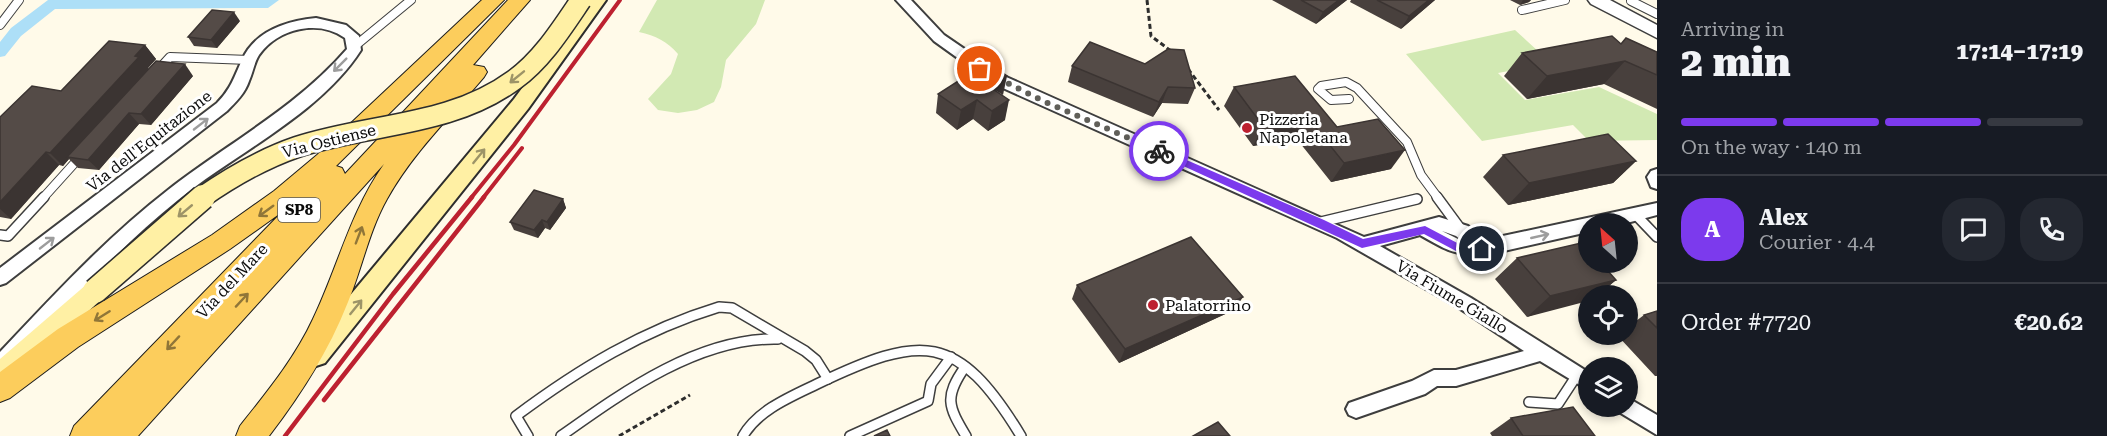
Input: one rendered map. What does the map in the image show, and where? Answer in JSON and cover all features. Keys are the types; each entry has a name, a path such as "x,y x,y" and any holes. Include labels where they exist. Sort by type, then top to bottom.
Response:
{"main road":[{"path":"0,389 75,333 220,242 289,194 335,153 494,0"},
{"name":"Via del Mare","path":"85,436 306,203 507,0"},
{"name":"Via del Mare","path":"118,436 520,0"},
{"path":"279,401 307,358 328,318 363,222 380,190 404,156 535,0"},
{"name":"Via Ostiense","path":"0,375 197,201 257,163 320,140 443,115 496,92 533,63 581,0"},
{"path":"251,436 521,104 597,0"}],"street":[{"name":"Via Fiume Giallo","path":"903,0 926,26 954,51 1005,83 1321,222 1362,244 1578,375"},
{"path":"1597,0 1626,4 1657,33"},
{"name":"Via dell'Equitazione","path":"0,278 222,107 240,84 249,60 265,40 287,29 304,24 328,24 340,27 352,36 355,46"},
{"path":"0,365 113,247 167,200 270,126 326,79 355,46"},
{"path":"1657,176 1655,177 1657,183"},
{"path":"1638,213 1657,209"},
{"path":"1362,244 1425,230 1439,224 1462,231 1482,249"},
{"path":"1425,230 1460,249 1482,249 1578,227"},
{"path":"1356,409 1418,388 1434,378 1456,378 1525,359 1542,351"},
{"path":"1638,414 1657,426"}],"lane":[{"path":"0,25 19,0"},
{"path":"355,46 411,0"},
{"path":"1522,10 1565,0"},
{"path":"1626,4 1657,14"},
{"path":"154,74 170,57 249,60"},
{"path":"1348,99 1335,102 1324,97 1318,89 1321,86 1346,82 1354,85 1407,142 1421,175 1462,231"},
{"path":"0,235 8,236 85,151"},
{"path":"1321,222 1417,199"},
{"path":"1638,217 1657,237"},
{"path":"528,436 516,416 549,392 624,345 699,313 726,306 811,355 828,379"},
{"path":"561,436 615,398 668,370 746,338 761,336 784,341"},
{"path":"743,436 752,422 766,411 828,379 887,356 912,349 951,357 965,367 991,390 1021,436"},
{"path":"850,436 928,401 932,384 951,357"},
{"path":"965,367 949,388 949,399 950,409 966,436"},
{"path":"1529,402 1557,404 1578,383"}],"path":[{"path":"1147,0 1151,36 1173,53"},
{"path":"1187,67 1219,110"},
{"path":"619,436 690,395"}],"green space":[{"path":"657,0 765,0 756,24 726,60 721,87 714,102 697,110 678,113 658,110 648,99 671,74 678,54 661,40 639,32"},
{"path":"1515,30 1551,63 1498,73 1525,100 1599,87 1657,114 1657,140 1589,141 1573,125 1482,141 1406,54"}],"building":[{"path":"1301,0 1339,0 1323,12"},
{"path":"1377,0 1429,0 1409,16"},
{"path":"212,10 234,12 211,40 188,37"},
{"path":"1612,36 1621,44 1626,38 1657,52 1657,75 1625,61 1547,76 1522,53"},
{"path":"109,41 145,45 135,56 139,57 50,153 46,152 0,202 0,117 32,86 61,91"},
{"path":"1090,42 1145,64 1168,49 1184,50 1195,88 1168,87 1159,102 1072,66"},
{"path":"156,61 185,64 141,114 129,113 88,160 67,157"},
{"path":"988,62 1007,76 990,87 1009,100 992,111 977,100 961,110 938,94"},
{"path":"1295,76 1337,127 1378,119 1405,150 1344,163 1308,118 1263,126 1234,87"},
{"path":"1608,134 1636,161 1529,183 1503,155"},
{"path":"534,190 563,199 547,222 542,220 534,230 510,222"},
{"name":"Palatorrino","path":"1191,237 1243,297 1125,349 1077,285"},
{"path":"1578,244 1578,273 1610,273 1616,280 1595,285 1578,285 1578,289 1550,296 1517,258"},
{"path":"1657,311 1657,328 1644,315"},
{"path":"1573,407 1578,417 1581,417 1595,436 1523,436 1511,418"},
{"path":"1218,422 1230,436 1193,436"},
{"path":"887,430 890,436 874,436"}],"waterway":[{"path":"0,52 16,32 51,4 268,3 272,0"}],"railway":[{"path":"471,198 514,145 620,0"},
{"path":"483,198 522,148"},
{"path":"285,436 393,294 472,197"},
{"path":"324,400 484,197"}],"way so far":[{"path":"980,69 1043,101 1159,151"}],"place":[{"name":"Pizzeria Napoletana","path":"1247,128"},
{"name":"Palatorrino","path":"1153,305"}],"route":[{"path":"1159,151 1321,222 1362,244 1425,230 1460,249 1482,249"}]}
